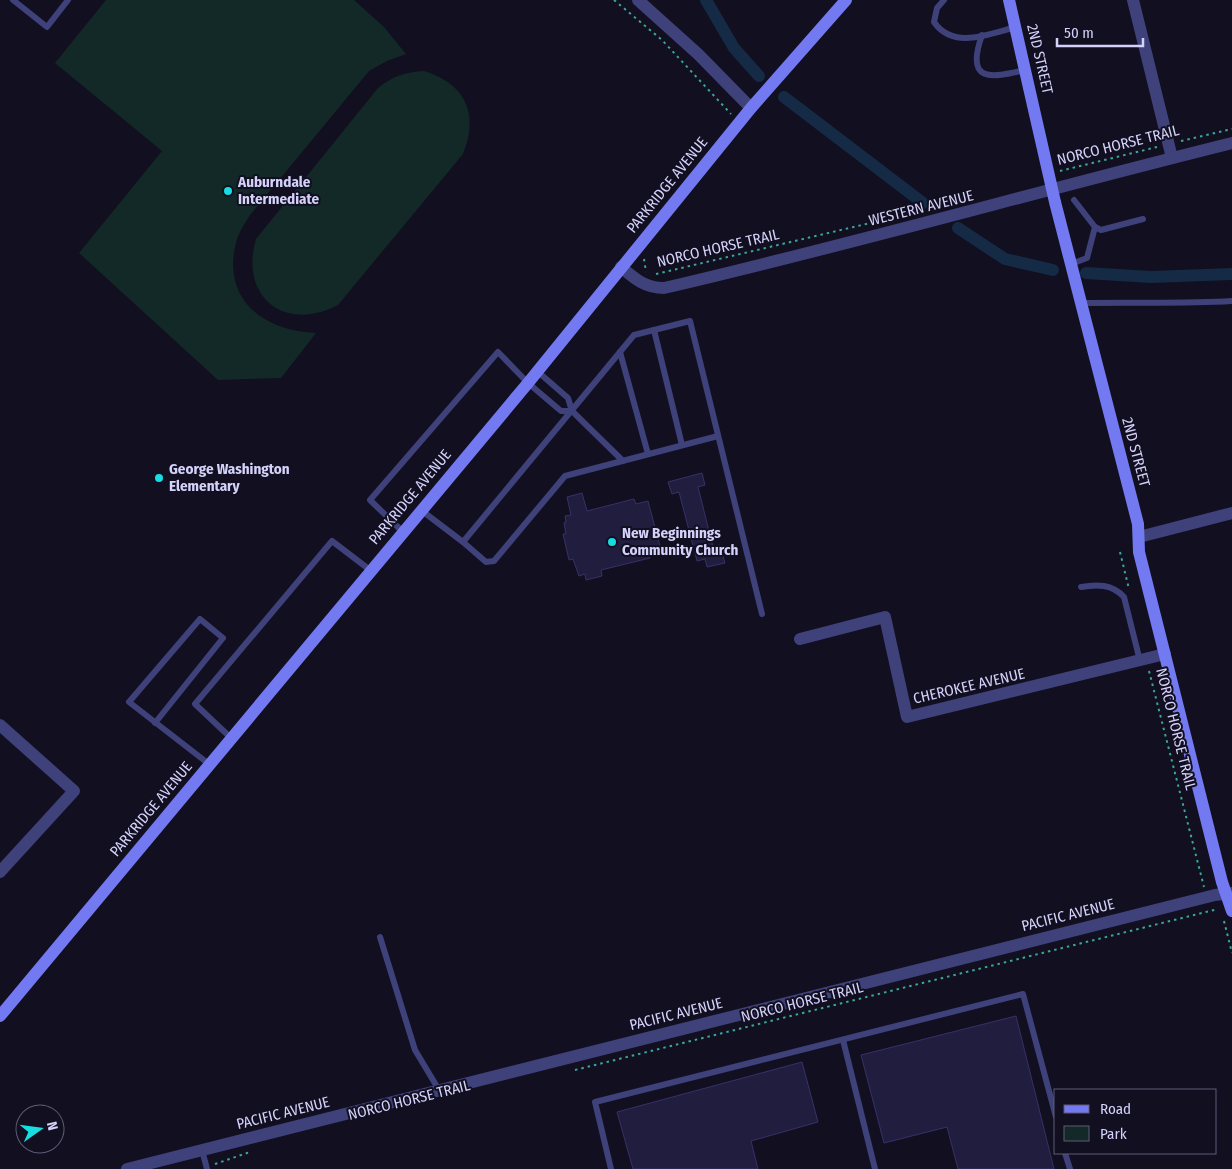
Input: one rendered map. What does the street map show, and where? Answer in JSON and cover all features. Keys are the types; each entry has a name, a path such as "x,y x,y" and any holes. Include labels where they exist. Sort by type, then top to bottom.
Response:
{"street":[{"path":"638,0 698,54 751,108"},
{"name":"PARKRIDGE AVENUE","path":"0,1016 402,531 528,383 751,108 784,73 846,0"},
{"name":"2ND STREET","path":"1009,0 1070,260 1139,537 1139,552 1166,654 1227,906"},
{"path":"1133,0 1172,158"},
{"name":"WESTERN AVENUE","path":"621,267 635,280 651,288 664,288 928,223 1232,143"},
{"path":"1139,537 1232,513"},
{"name":"CHEROKEE AVENUE","path":"800,639 885,617 907,717 1166,654"},
{"path":"0,725 74,791 0,872"},
{"name":"PACIFIC AVENUE","path":"127,1169 1206,897 1227,906"}],"lane":[{"path":"13,0 47,27 68,0"},
{"path":"944,0 937,8 934,22 941,31 958,39 1016,27"},
{"path":"982,35 976,52 977,67 984,74 996,77 1025,70"},
{"path":"1074,200 1095,227 1101,230 1143,219"},
{"path":"1070,260 1088,258 1095,227"},
{"path":"1081,303 1142,302 1189,304 1232,301"},
{"path":"463,542 634,335 690,320 762,614"},
{"path":"654,330 682,446"},
{"path":"402,531 370,500 498,352 528,383 561,411 572,411"},
{"path":"620,352 648,454"},
{"path":"537,371 568,398 572,411 623,461"},
{"path":"420,510 486,562 494,561 565,476 718,436"},
{"path":"231,738 195,704 332,541 370,570"},
{"path":"1081,587 1097,584 1117,590 1124,597 1143,660"},
{"path":"155,723 223,638 200,619 129,702 155,723 209,764"},
{"path":"380,937 415,1050 438,1090"},
{"path":"611,1169 594,1102 1023,994 1054,1110"},
{"path":"842,1040 875,1169"},
{"path":"202,1150 207,1168"},
{"path":"1065,1154 1070,1169"}],"path":[{"path":"614,0 662,40 685,63 726,111 740,122"},
{"name":"NORCO HORSE TRAIL","path":"1050,174 1070,167 1079,167 1232,129"},
{"name":"NORCO HORSE TRAIL","path":"648,254 644,258 646,272 650,275 884,220"},
{"path":"1120,552 1129,590"},
{"name":"NORCO HORSE TRAIL","path":"1143,660 1210,912"},
{"path":"1215,910 1227,906 1232,953"},
{"name":"NORCO HORSE TRAIL","path":"571,1071 1210,912 1227,906"},
{"path":"207,1168 257,1149"}],"green space":[{"path":"106,0 354,0 384,27 406,54 387,61 369,71 250,215 238,236 233,260 234,278 240,294 250,307 262,318 278,326 296,331 316,333 281,378 218,380 79,253 162,151 55,63"},
{"path":"424,71 450,84 459,92 465,102 470,126 463,154 338,305 319,313 300,315 284,312 271,304 260,293 254,278 252,260 256,239 378,88 399,75"}],"building":[{"name":"New Beginnings Community Church","path":"702,473 705,485 698,487 713,547 720,545 725,563 707,567 705,559 697,561 679,492 672,494 668,482"},
{"name":"New Beginnings Community Church","path":"582,493 587,511 634,499 636,504 648,501 661,550 648,553 650,558 601,570 602,576 586,580 585,574 579,576 573,559 569,560 563,534 566,534 565,516 571,515 567,497"},
{"path":"1016,1016 1054,1169 958,1169 947,1127 884,1143 861,1055"},
{"path":"802,1062 818,1122 751,1141 758,1169 633,1169 617,1112"}],"waterway":[{"path":"706,0 734,48 759,76"},
{"path":"784,97 923,203"},
{"path":"958,228 1005,259 1053,270"},
{"path":"1086,273 1151,277 1232,274"}],"place":[{"name":"Auburndale Intermediate","path":"228,191"},
{"name":"George Washington Elementary","path":"159,478"},
{"name":"New Beginnings Community Church","path":"612,542"}]}
